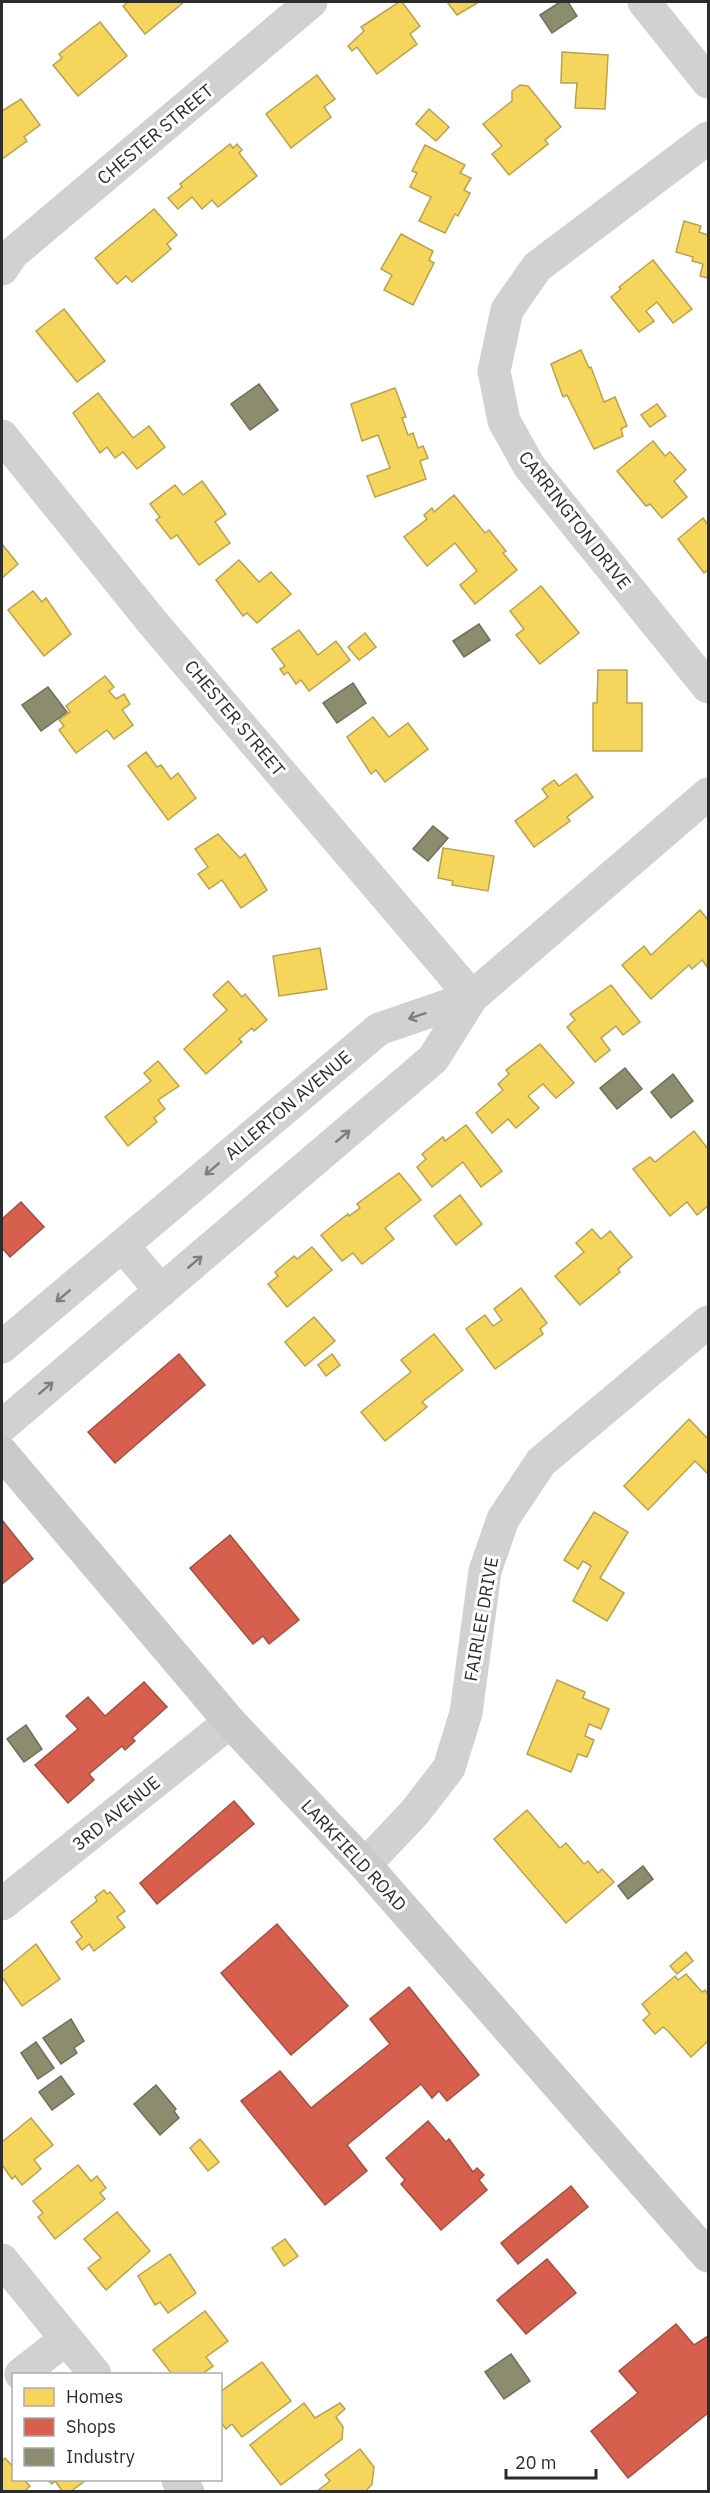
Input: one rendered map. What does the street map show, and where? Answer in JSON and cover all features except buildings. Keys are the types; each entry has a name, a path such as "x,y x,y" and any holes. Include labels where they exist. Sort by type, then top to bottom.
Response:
{"main road":[{"name":"LARKFIELD ROAD","path":"2,1453 230,1722 365,1865 708,2256"}],"street":[{"name":"CHESTER STREET","path":"2,269 12,254 311,2"},
{"path":"644,2 708,82"},
{"name":"CARRINGTON DRIVE","path":"708,138 537,267 507,310 494,371 504,421 529,466 708,687"},
{"name":"CHESTER STREET","path":"2,436 146,614 472,997"},
{"name":"ALLERTON AVENUE","path":"2,1426 433,1059 472,997 708,794"},
{"name":"ALLERTON AVENUE","path":"2,1347 379,1029 472,997"},
{"path":"123,1246 161,1291"},
{"name":"FAIRLEE DRIVE","path":"365,1865 415,1812 449,1768 465,1713 485,1571 503,1519 541,1462 708,1323"},
{"name":"3RD AVENUE","path":"2,1905 230,1722"},
{"path":"2,2260 93,2373"},
{"path":"22,2373 66,2339"}]}
